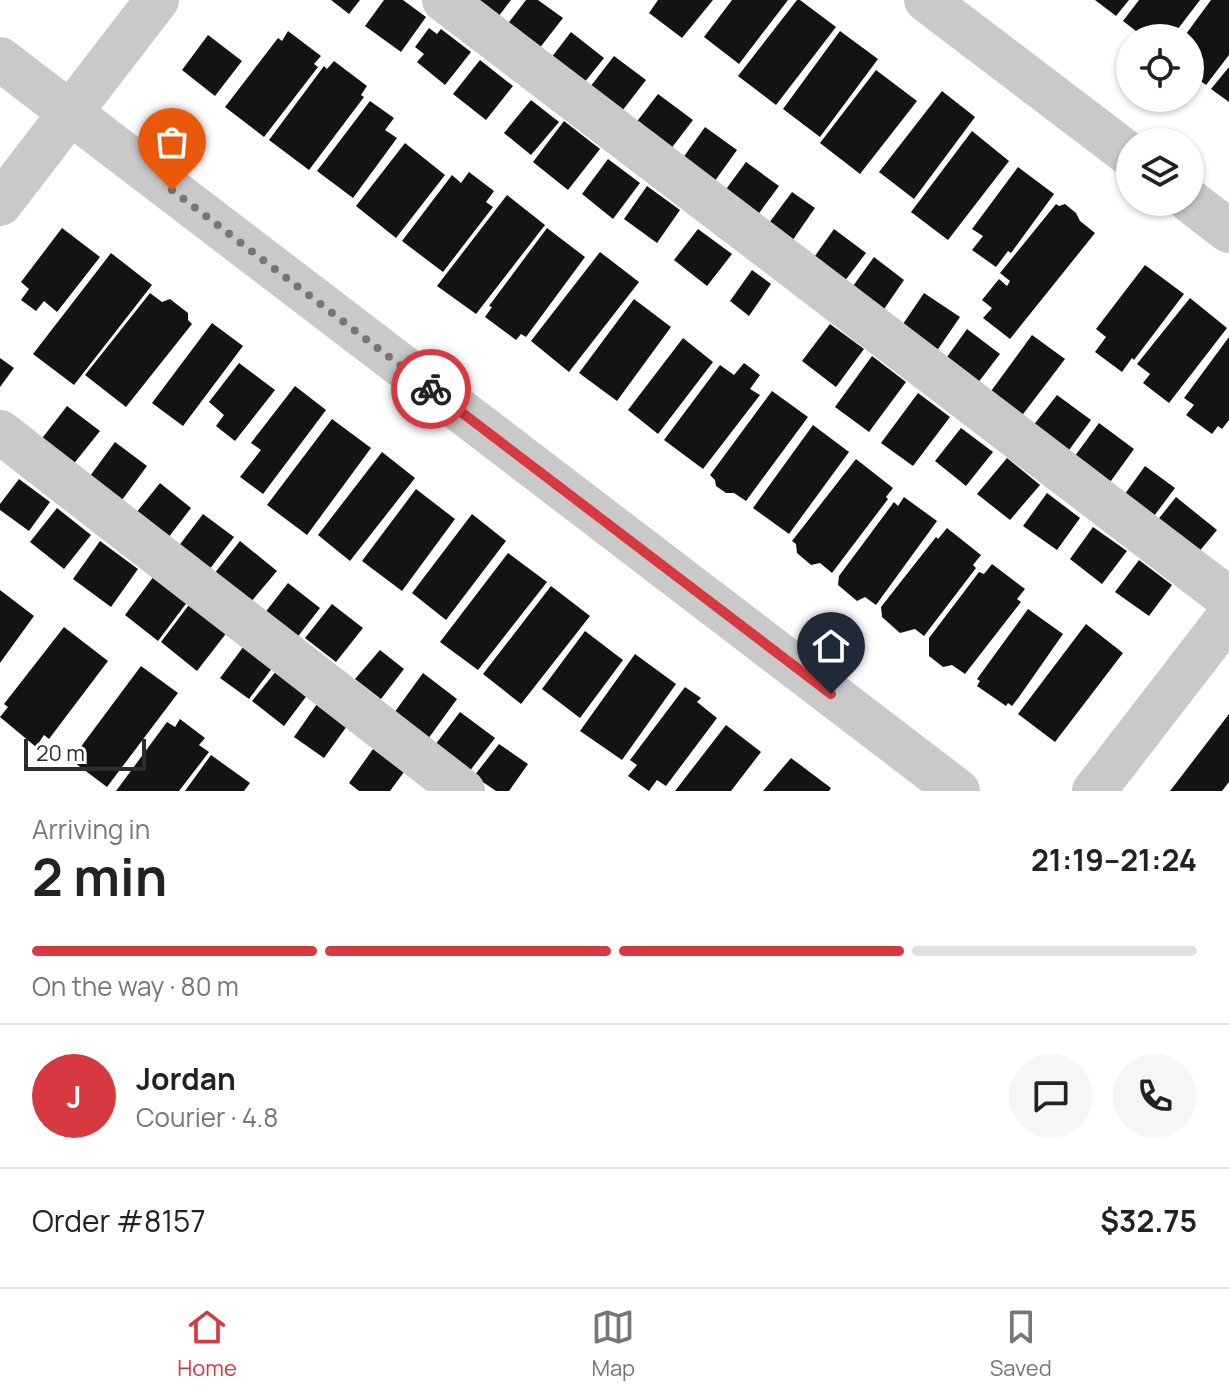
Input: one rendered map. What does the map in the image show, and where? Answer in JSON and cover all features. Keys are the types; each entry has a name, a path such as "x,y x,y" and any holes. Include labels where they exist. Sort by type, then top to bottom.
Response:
{"street":[{"path":"0,204 157,0"},
{"path":"444,0 1229,599"},
{"path":"926,0 1116,144"},
{"path":"0,59 958,791"},
{"path":"1204,212 1229,231"},
{"path":"0,432 463,791"},
{"path":"1094,791 1229,616"}],"building":[{"path":"331,0 360,0 349,14"},
{"path":"384,0 403,0 426,17 401,52 365,26"},
{"path":"465,0 511,0 495,21"},
{"path":"526,0 538,0 563,18 535,54 503,30"},
{"path":"658,0 713,0 682,38 649,13"},
{"path":"732,0 788,0 739,64 704,37"},
{"path":"797,0 836,27 776,105 738,76"},
{"path":"1095,0 1129,0 1116,16"},
{"path":"1139,0 1200,0 1182,24 1127,24 1123,21"},
{"path":"1211,0 1229,0 1229,55 1206,85 1204,24 1193,24"},
{"path":"429,28 437,34 441,29 471,52 445,85 417,62 424,54 415,47"},
{"path":"288,31 321,56 314,64 318,67 264,137 225,107 278,38 282,41"},
{"path":"840,31 878,59 820,137 783,109"},
{"path":"571,32 604,58 580,88 548,62"},
{"path":"208,35 242,61 215,96 182,70"},
{"path":"614,56 646,80 619,115 587,91"},
{"path":"480,60 513,86 486,120 453,94"},
{"path":"334,61 367,86 361,95 364,97 309,170 269,140 324,66 327,69"},
{"path":"1229,67 1229,102 1211,89"},
{"path":"876,70 917,101 860,174 820,143"},
{"path":"942,91 975,117 914,199 879,172"},
{"path":"658,94 693,120 667,154 632,128"},
{"path":"531,100 559,122 531,155 504,133"},
{"path":"370,101 394,118 385,130 397,138 353,198 317,171"},
{"path":"564,121 600,149 568,190 533,162"},
{"path":"705,127 737,150 712,185 680,162"},
{"path":"972,131 1009,161 948,240 911,212"},
{"path":"405,143 445,175 396,238 356,206"},
{"path":"608,159 640,183 613,219 582,194"},
{"path":"746,162 779,186 754,220 721,196"},
{"path":"1018,167 1054,194 1011,253 1008,251 996,267 972,250 983,236 972,229"},
{"path":"469,172 494,191 486,202 493,207 443,272 402,241 452,175 461,183"},
{"path":"647,186 680,210 657,243 624,219"},
{"path":"792,192 815,208 790,244 766,227"},
{"path":"507,195 545,225 476,314 437,286"},
{"path":"1056,204 1065,204 1095,233 1010,339 983,318 992,308 982,300 999,279 1007,286 1010,281 1000,273"},
{"path":"62,228 100,257 57,312 44,301 36,311 21,300 29,289 21,282"},
{"path":"547,228 585,257 526,337 521,334 516,340 485,317 492,307 489,306"},
{"path":"698,229 732,254 707,286 674,260"},
{"path":"834,229 866,253 841,286 810,263"},
{"path":"600,252 639,282 569,372 531,341"},
{"path":"111,253 152,285 74,385 33,354"},
{"path":"874,257 904,280 880,315 848,293"},
{"path":"1145,265 1184,294 1122,372 1095,352 1106,337 1096,329"},
{"path":"752,270 771,284 749,316 730,301"},
{"path":"150,293 162,302 170,299 188,313 192,324 126,407 85,375"},
{"path":"924,293 960,317 934,355 899,330"},
{"path":"1190,298 1227,328 1169,403 1143,383 1150,374 1137,364"},
{"path":"634,299 671,327 617,401 579,373"},
{"path":"212,323 243,346 183,426 152,403"},
{"path":"830,324 864,349 836,387 802,361"},
{"path":"967,329 1000,354 974,388 942,364"},
{"path":"1032,335 1065,359 1017,422 986,398"},
{"path":"1229,337 1229,420 1222,429 1218,426 1212,434 1186,415 1194,405 1184,398"},
{"path":"683,338 713,362 658,434 628,410"},
{"path":"872,356 906,382 869,432 835,407"},
{"path":"0,358 14,368 0,387"},
{"path":"239,363 275,390 235,441 216,426 224,415 209,402"},
{"path":"744,363 760,375 750,389 760,395 703,469 664,440 720,365 734,375"},
{"path":"295,386 326,410 263,494 240,477 261,450 251,443"},
{"path":"772,391 808,417 746,501 716,486 710,475"},
{"path":"918,393 950,417 913,466 881,443"},
{"path":"1057,395 1091,420 1064,457 1029,431"},
{"path":"67,406 100,431 72,466 40,441"},
{"path":"332,419 371,448 307,535 267,505"},
{"path":"1099,423 1134,449 1108,485 1072,460"},
{"path":"813,425 849,452 789,534 753,508"},
{"path":"961,428 993,452 966,486 935,461"},
{"path":"115,442 147,466 122,500 90,476"},
{"path":"382,452 415,478 350,561 318,535"},
{"path":"1007,458 1040,485 1010,520 977,494"},
{"path":"856,459 893,488 832,573 820,563 811,565 797,553 796,544 792,541"},
{"path":"1145,466 1175,488 1151,520 1122,498"},
{"path":"19,479 50,502 29,531 0,510 0,504"},
{"path":"160,483 191,508 168,538 136,513"},
{"path":"416,489 455,519 402,591 362,561"},
{"path":"1047,493 1080,518 1057,550 1023,526"},
{"path":"904,497 937,521 876,605 865,597 857,601 838,585 839,576 894,502 898,506"},
{"path":"1176,497 1217,530 1193,559 1152,527"},
{"path":"57,508 91,535 64,569 30,542"},
{"path":"203,514 234,537 209,570 178,547"},
{"path":"472,514 506,541 446,620 412,593"},
{"path":"1093,527 1127,551 1102,584 1070,559"},
{"path":"947,528 981,555 973,565 976,568 924,636 915,629 900,633 882,617 881,607 936,537 938,539"},
{"path":"100,541 138,569 111,607 73,579"},
{"path":"240,541 277,571 250,603 214,574"},
{"path":"508,553 547,582 478,670 440,642"},
{"path":"1139,560 1172,585 1149,616 1115,592"},
{"path":"992,564 1025,589 1017,599 1021,602 965,674 952,665 943,667 929,656 929,638 979,572 984,574"},
{"path":"154,576 188,601 158,641 125,615"},
{"path":"288,583 320,608 296,639 264,614"},
{"path":"551,586 590,616 521,704 483,674"},
{"path":"0,590 34,616 0,663"},
{"path":"191,602 228,631 197,671 161,642"},
{"path":"332,604 363,628 336,662 305,638"},
{"path":"1028,609 1063,634 1012,706 1008,703 1006,706 977,686 980,681 977,679"},
{"path":"1086,624 1123,653 1055,742 1018,714"},
{"path":"64,627 108,661 49,739 44,735 36,747 0,717 8,707 4,704"},
{"path":"585,631 623,660 580,718 542,689"},
{"path":"244,646 273,667 249,699 220,678"},
{"path":"380,650 404,669 381,699 355,679"},
{"path":"635,654 676,684 622,760 580,731"},
{"path":"141,666 178,693 107,787 71,760"},
{"path":"277,670 308,694 284,726 252,701"},
{"path":"423,673 457,699 428,739 394,713"},
{"path":"685,687 701,698 697,702 717,718 666,786 657,780 649,791 628,776 637,765 630,760"},
{"path":"317,704 347,726 324,758 294,737"},
{"path":"460,712 495,738 469,772 435,745"},
{"path":"1229,714 1229,782 1222,791 1170,791"},
{"path":"180,719 205,738 199,745 209,752 179,791 116,791 167,722 175,727"},
{"path":"726,725 761,752 731,791 675,791"},
{"path":"499,744 528,764 509,791 496,791 474,776"},
{"path":"373,749 404,772 390,791 359,791 349,783"},
{"path":"211,755 250,783 244,791 185,791"},
{"path":"791,758 831,788 829,791 763,791"}],"way so far":[{"path":"172,190 431,389"}],"route":[{"path":"431,389 831,694"}]}
